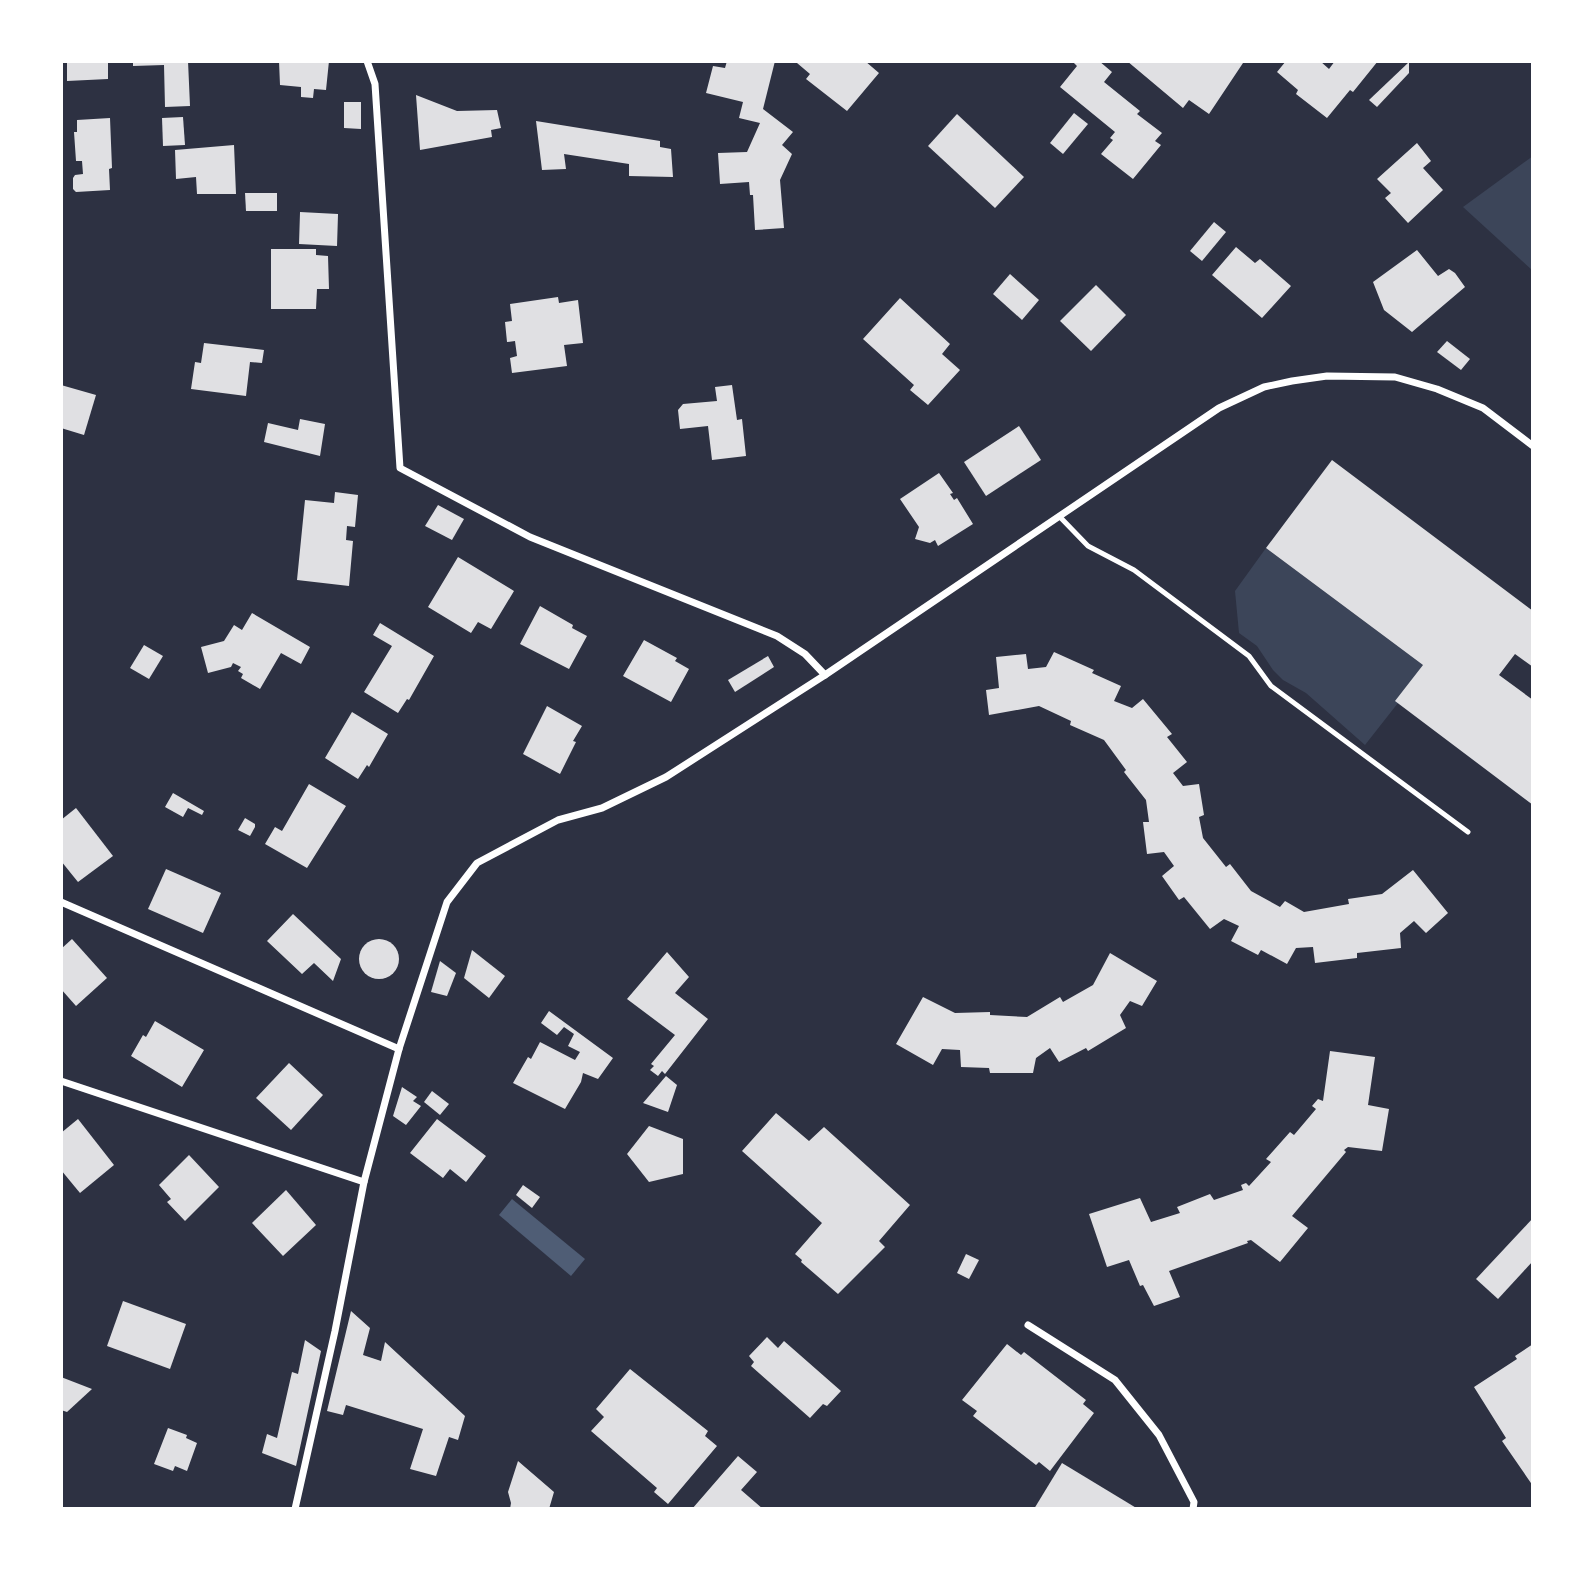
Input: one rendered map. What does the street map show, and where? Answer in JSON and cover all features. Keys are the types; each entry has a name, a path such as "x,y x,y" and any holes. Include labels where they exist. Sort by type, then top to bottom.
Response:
{"street":[{"path":"370,62 375,84 400,468 530,537 777,636 804,654 825,675"},
{"path":"295,1509 335,1331 364,1182 399,1049 447,902 477,863 558,820 602,808 666,777 825,675 1219,408 1264,387 1326,376 1395,377 1437,389 1483,408 1533,446"},
{"path":"61,902 399,1049"},
{"path":"61,1081 364,1182"},
{"path":"1028,1325 1115,1380 1159,1435 1194,1502 1193,1509"}],"lane":[{"path":"1059,516 1088,546 1134,570 1249,656 1271,686 1468,832"}],"shaded area":[{"path":"1533,156 1533,271 1463,207"},
{"path":"1266,548 1423,665 1365,745 1306,693 1283,680 1257,646 1239,633 1235,591"},
{"path":"512,1199 585,1259 571,1276 499,1215"}],"building":[{"path":"67,61 108,61 108,79 67,81"},
{"path":"133,61 188,61 190,106 165,107 164,65 133,66"},
{"path":"279,61 329,61 326,90 314,89 313,98 301,97 301,87 280,85"},
{"path":"727,61 775,61 763,109 793,132 782,145 792,154 780,180 784,228 755,230 753,195 750,195 749,182 720,184 718,153 747,152 760,123 739,118 743,102 706,93 713,66 725,68"},
{"path":"798,61 865,61 879,73 847,111 806,79 810,74"},
{"path":"1072,61 1099,61 1112,72 1104,82 1140,111 1137,114 1162,133 1155,141 1161,145 1133,179 1101,154 1113,140 1110,138 1115,132 1060,87 1077,66"},
{"path":"1127,61 1243,63 1209,114 1189,100 1183,108"},
{"path":"1286,61 1320,61 1329,69 1335,61 1378,61 1327,118 1296,94 1298,90 1277,72"},
{"path":"1409,62 1409,73 1377,107 1369,100"},
{"path":"416,95 457,111 497,110 501,128 491,130 492,137 420,150"},
{"path":"344,102 361,102 361,129 344,128"},
{"path":"1074,113 1088,124 1063,154 1050,143"},
{"path":"957,114 1024,177 995,208 928,146"},
{"path":"183,117 185,145 163,146 162,118"},
{"path":"110,118 110,190 76,192 73,189 73,178 83,174 82,161 76,161 74,132 77,132 77,120"},
{"path":"536,121 660,141 660,147 671,149 673,177 629,176 629,164 564,154 566,169 542,170"},
{"path":"1417,143 1431,161 1423,168 1443,190 1408,223 1385,198 1391,193 1377,179"},
{"path":"234,145 236,194 197,194 196,177 176,179 175,150"},
{"path":"245,193 277,193 277,211 246,211"},
{"path":"300,212 338,214 337,246 299,244"},
{"path":"1214,222 1226,232 1202,261 1190,251"},
{"path":"1236,247 1255,263 1260,259 1291,286 1262,318 1212,275"},
{"path":"271,249 316,249 316,255 328,256 329,289 317,289 316,309 271,309"},
{"path":"1417,250 1438,276 1449,269 1465,287 1412,332 1384,310 1373,282"},
{"path":"1010,274 1039,300 1022,320 993,294"},
{"path":"1096,285 1126,315 1091,351 1060,321"},
{"path":"558,297 559,303 578,300 583,343 564,345 567,366 512,373 510,358 517,356 515,341 507,342 505,322 512,321 510,304"},
{"path":"900,298 950,344 942,354 960,370 928,405 910,390 914,385 863,339"},
{"path":"1447,341 1470,359 1461,370 1437,352"},
{"path":"204,343 264,350 262,363 250,362 246,396 191,389 195,362 201,363"},
{"path":"61,385 96,395 84,435 61,428"},
{"path":"732,385 737,420 742,419 746,456 712,460 708,426 680,429 678,410 683,404 717,401 715,387"},
{"path":"300,419 325,424 320,456 264,442 268,423 298,430"},
{"path":"1019,426 1041,460 986,496 964,462"},
{"path":"1332,460 1533,611 1533,667 1515,654 1499,675 1533,700 1533,805 1395,701 1423,665 1266,548"},
{"path":"939,473 953,493 950,494 954,500 957,498 973,524 938,546 935,540 930,543 915,539 919,527 900,499"},
{"path":"335,492 358,495 355,527 347,526 346,540 353,541 349,586 297,580 305,500 334,503"},
{"path":"438,505 464,519 452,540 425,526"},
{"path":"458,557 514,591 491,629 478,622 471,633 428,607"},
{"path":"540,606 587,636 569,669 520,644"},
{"path":"252,613 310,647 301,664 281,653 260,689 241,678 243,674 238,671 241,667 233,663 231,667 208,673 201,647 224,641 234,625 242,630"},
{"path":"380,623 434,656 409,700 407,699 398,713 364,692 392,646 373,635"},
{"path":"644,640 677,658 675,661 689,669 671,702 623,676"},
{"path":"144,645 163,656 149,679 130,668"},
{"path":"1054,652 1121,686 1114,701 1132,708 1143,699 1172,734 1167,737 1187,762 1173,773 1183,786 1199,784 1204,815 1199,817 1203,838 1226,867 1230,864 1251,891 1280,907 1285,901 1304,912 1349,904 1348,899 1382,894 1413,870 1448,913 1426,933 1414,921 1400,933 1401,948 1357,953 1357,958 1315,963 1313,947 1296,948 1287,964 1261,950 1258,955 1231,941 1239,926 1224,919 1210,929 1184,897 1179,900 1162,876 1174,866 1164,852 1147,854 1143,822 1149,822 1146,800 1104,740 1070,725 1071,721 1039,706 989,715 986,690 999,688 996,657 1026,654 1028,669 1046,667"},
{"path":"768,656 774,667 735,692 728,680"},
{"path":"547,706 582,726 560,774 523,754"},
{"path":"352,712 388,734 369,767 367,765 358,779 325,758"},
{"path":"309,784 346,806 307,868 265,844 275,827 282,831"},
{"path":"173,793 204,811 202,815 188,808 183,817 165,807"},
{"path":"76,808 113,856 78,882 61,861 61,820"},
{"path":"245,818 255,824 250,836 238,830"},
{"path":"166,869 221,893 203,933 148,909"},
{"path":"293,914 341,959 333,981 314,963 302,974 267,941"},
{"path":"72,939 107,978 76,1006 61,989 61,949"},
{"path":"379,939 393,945 399,959 393,973 379,979 365,973 359,959 365,945"},
{"path":"472,950 505,976 489,998 464,978"},
{"path":"667,952 689,977 675,993 708,1019 665,1074 662,1071 658,1076 650,1070 654,1066 651,1064 675,1035 627,999"},
{"path":"1110,953 1157,981 1142,1006 1130,1001 1120,1015 1126,1028 1088,1051 1086,1048 1059,1062 1050,1048 1036,1058 1033,1073 990,1073 989,1068 961,1067 960,1050 942,1049 933,1065 896,1044 923,997 955,1013 990,1012 990,1015 1027,1017 1060,997 1063,1002 1093,985"},
{"path":"440,961 456,973 447,996 431,992"},
{"path":"549,1011 613,1058 598,1079 583,1073 581,1082 565,1109 513,1083 540,1042 575,1060 580,1052 568,1046 574,1034 564,1027 557,1035 541,1023"},
{"path":"155,1021 204,1050 182,1087 131,1056"},
{"path":"1330,1051 1375,1057 1368,1105 1389,1109 1382,1151 1348,1147 1344,1150 1346,1152 1292,1216 1308,1228 1280,1262 1251,1240 1247,1241 1248,1243 1169,1271 1180,1297 1154,1306 1143,1285 1140,1286 1129,1260 1107,1267 1089,1214 1140,1198 1151,1222 1180,1213 1177,1207 1210,1194 1214,1200 1243,1190 1241,1185 1246,1183 1249,1186 1271,1162 1266,1159 1290,1132 1294,1135 1316,1109 1312,1106 1318,1099 1323,1101"},
{"path":"289,1063 323,1095 291,1130 256,1098"},
{"path":"666,1076 677,1085 668,1112 643,1103"},
{"path":"402,1087 417,1097 413,1101 421,1106 406,1125 393,1116"},
{"path":"432,1091 449,1104 440,1115 424,1102"},
{"path":"776,1113 809,1141 824,1127 910,1205 879,1241 885,1247 838,1294 795,1254 822,1223 742,1151"},
{"path":"78,1119 114,1165 80,1193 61,1170 61,1133"},
{"path":"437,1119 486,1156 466,1182 450,1169 443,1178 410,1153"},
{"path":"649,1126 683,1139 683,1174 649,1182 627,1154"},
{"path":"189,1155 219,1187 185,1221 167,1202 171,1199 159,1185"},
{"path":"523,1185 540,1197 532,1208 516,1195"},
{"path":"286,1190 316,1225 283,1256 252,1223"},
{"path":"1533,1218 1533,1261 1498,1299 1476,1279"},
{"path":"966,1254 979,1260 969,1279 957,1273"},
{"path":"123,1301 186,1324 170,1369 107,1346"},
{"path":"351,1311 370,1328 363,1355 381,1361 385,1342 465,1416 458,1440 449,1437 436,1476 410,1469 423,1429 346,1405 343,1415 327,1411"},
{"path":"767,1337 778,1348 784,1341 841,1391 827,1406 823,1404 810,1418 751,1366 754,1362 749,1356"},
{"path":"305,1340 321,1351 296,1466 262,1453 267,1434 277,1438 292,1372 298,1374"},
{"path":"1007,1344 1021,1355 1024,1352 1086,1400 1083,1404 1094,1413 1050,1471 1039,1462 1036,1465 973,1416 977,1411 962,1400"},
{"path":"1533,1344 1533,1486 1502,1441 1506,1438 1474,1387 1517,1359 1515,1356"},
{"path":"630,1369 708,1431 705,1436 717,1446 668,1504 654,1492 657,1488 591,1431 604,1417 596,1409"},
{"path":"61,1377 92,1389 67,1412 61,1410"},
{"path":"168,1428 187,1435 186,1438 197,1443 187,1471 175,1466 173,1471 154,1464"},
{"path":"738,1456 757,1472 741,1490 763,1509 692,1509"},
{"path":"518,1461 554,1492 549,1509 510,1509 508,1492"},
{"path":"1062,1463 1138,1509 1034,1509"}]}
